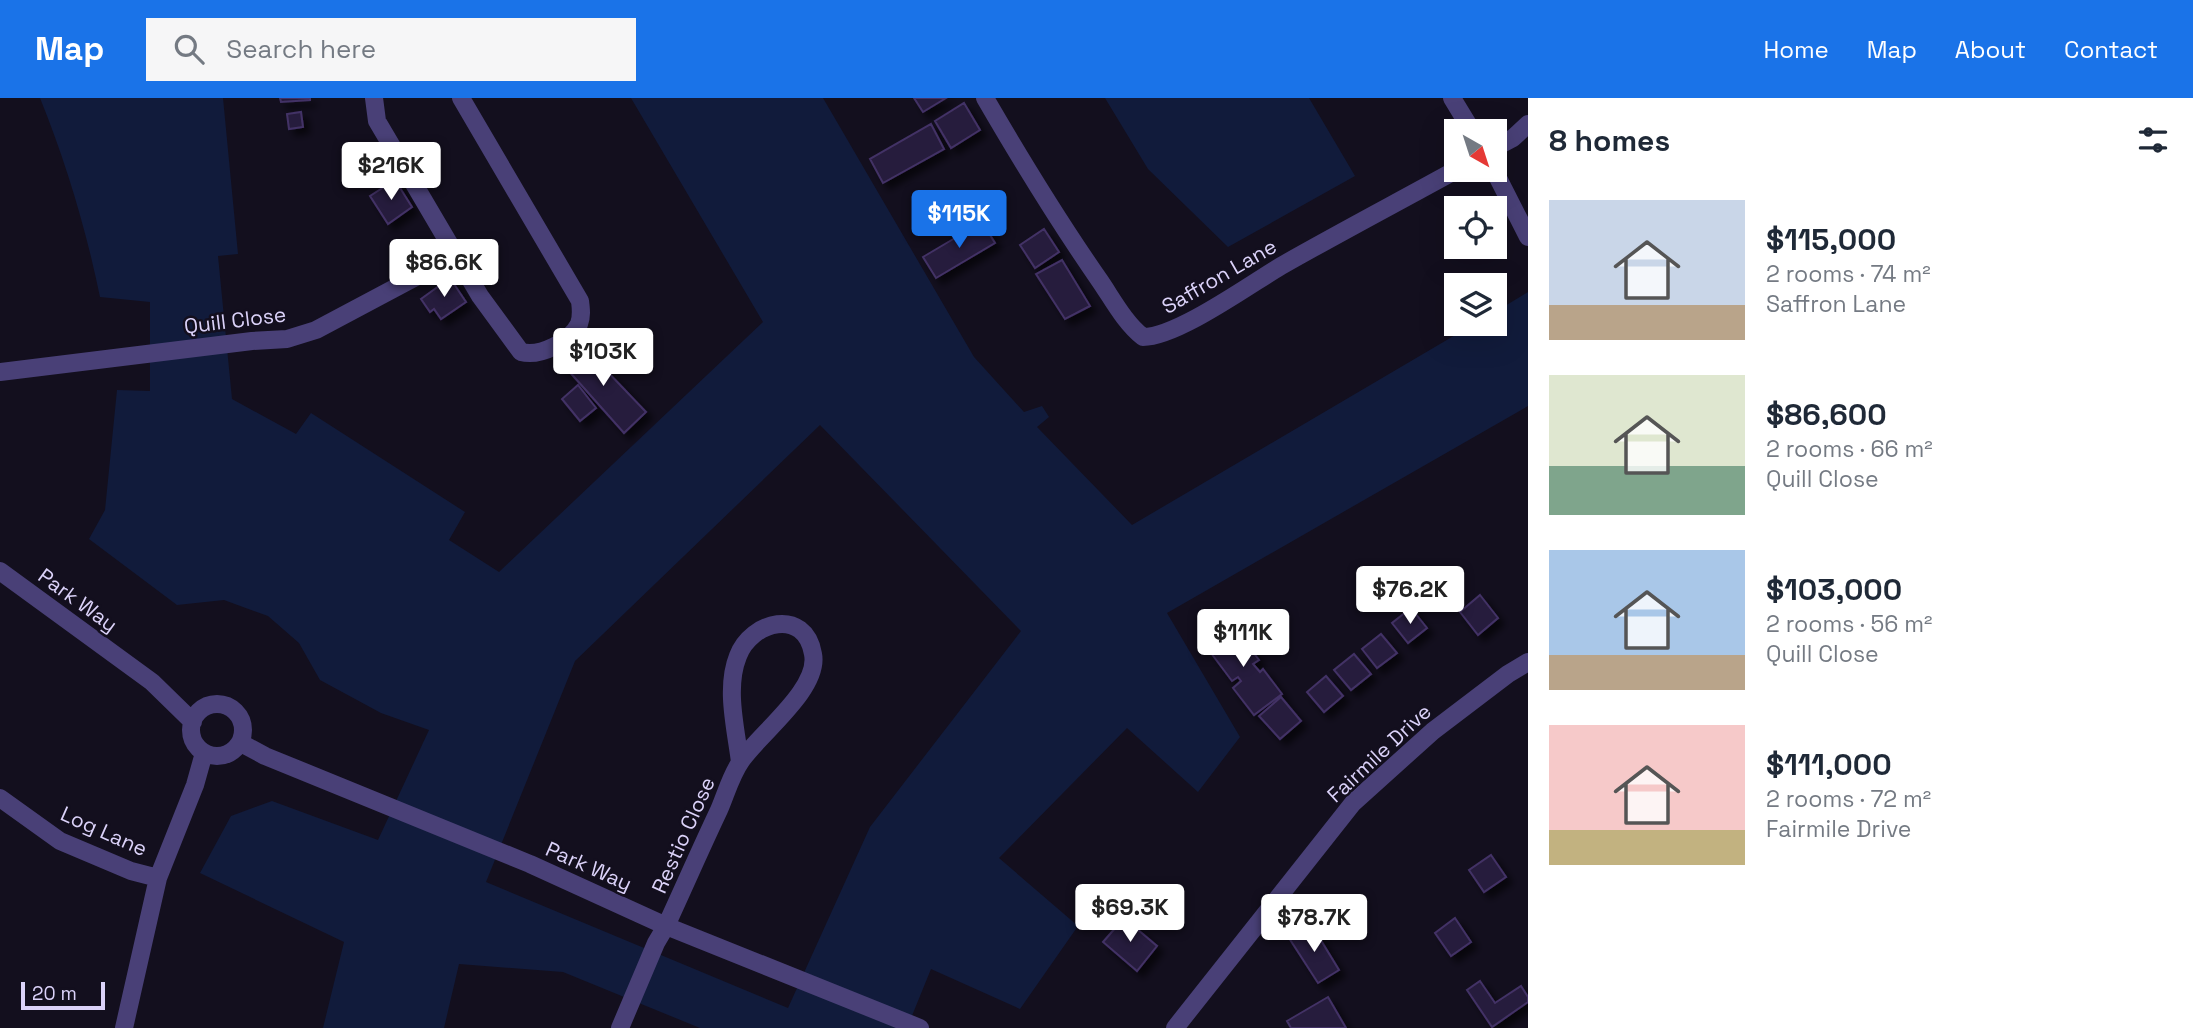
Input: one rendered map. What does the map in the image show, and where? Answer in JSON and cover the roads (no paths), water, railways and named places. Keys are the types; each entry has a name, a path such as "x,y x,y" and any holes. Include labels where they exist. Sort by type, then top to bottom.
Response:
{"street":[{"path":"374,98 377,121 480,296 520,352 537,353 558,344 572,333 582,314 580,301 461,98"},
{"name":"Saffron Lane","path":"985,98 1035,184 1132,326 1143,337 1155,337 1186,323 1282,266 1444,177"},
{"path":"1452,98 1465,119"},
{"path":"1507,141 1528,124"},
{"path":"1500,182 1528,237"},
{"name":"Quill Close","path":"0,372 287,339 316,330 457,255"},
{"name":"Park Way","path":"0,572 152,682 193,722"},
{"name":"Restio Close","path":"620,1028 656,943 740,762 807,683 814,660 811,645 806,634 795,625 770,625 757,632 744,645 738,656 733,674 733,697 740,762"},
{"name":"Fairmile Drive","path":"1175,1028 1353,803 1433,731 1528,662"},
{"path":"211,705 228,706 240,718 243,726 241,743 224,755 204,753 193,739 193,722 203,708 211,705"},
{"name":"Park Way","path":"241,743 265,756 530,864 666,926 920,1028"},
{"path":"124,1028 158,878 195,785 204,753"},
{"name":"Log Lane","path":"0,798 60,841 131,871 158,878"}],"water":[{"path":"40,98 223,98 238,254 218,256 232,399 296,434 311,413 465,512 449,540 499,572 763,322 631,98 823,98 974,357 1024,412 1042,406 1049,417 1037,427 1132,525 1454,336 1507,336 1507,305 1528,292 1528,406 1167,613 1240,737 1198,792 1127,728 999,858 1078,926 1020,1009 931,969 907,1028 700,1028 563,972 459,964 444,1028 323,1028 344,942 200,873 231,816 272,801 378,840 429,730 381,713 320,680 299,643 268,616 224,600 177,605 89,539 105,510 117,390 150,391 150,302 100,297 74,196","holes":["820,425 1021,631 870,827 788,1008 486,882 575,661"]},
{"path":"1105,98 1309,98 1355,176 1228,247 1148,169"}]}
